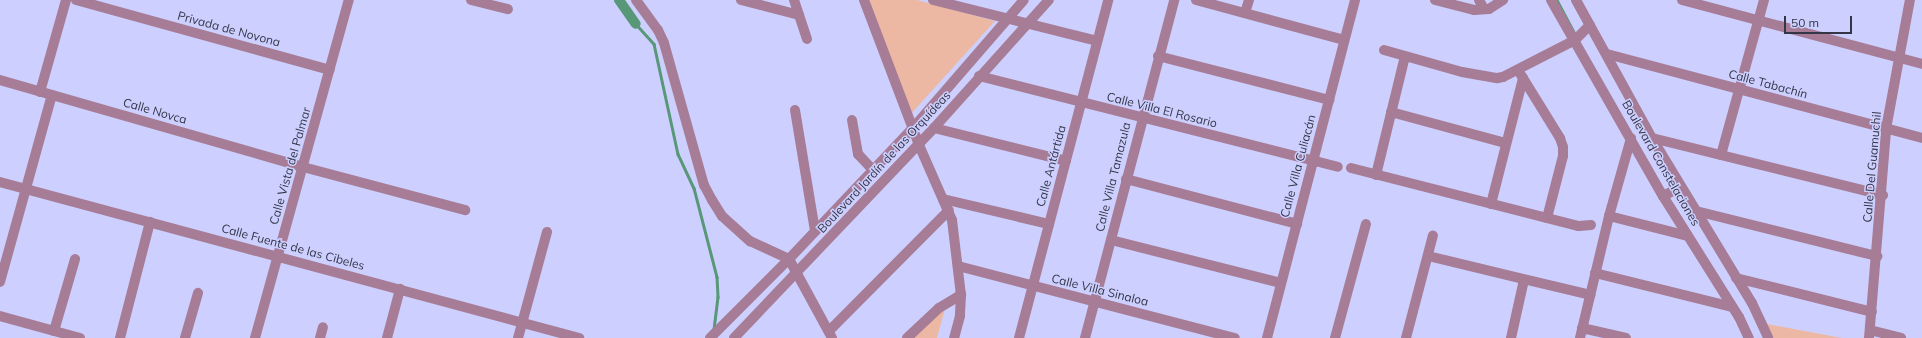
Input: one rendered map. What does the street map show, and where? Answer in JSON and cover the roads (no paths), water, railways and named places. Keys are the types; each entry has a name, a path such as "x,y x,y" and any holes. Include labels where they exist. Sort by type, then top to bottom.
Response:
{"street":[{"path":"40,92 66,0"},
{"name":"Privada de Novona","path":"76,0 330,70"},
{"name":"Calle Vista del Palmar","path":"255,338 349,0"},
{"path":"471,0 508,9"},
{"path":"636,0 658,30 664,43 704,185 712,200 722,216 750,241 789,259 798,272 830,334 949,210"},
{"path":"741,0 799,15"},
{"path":"794,0 807,39"},
{"path":"864,0 919,145 949,210 961,295 960,316 954,338"},
{"path":"933,0 1098,41"},
{"name":"Boulevard Jardín de las Orquídeas","path":"710,338 789,259 913,128 1024,0"},
{"name":"Boulevard Jardín de las Orquídeas","path":"734,338 919,145 979,76 1049,0"},
{"name":"Calle Antártida","path":"1020,338 1108,0"},
{"name":"Calle Villa Tamazula","path":"1085,338 1158,56 1174,0"},
{"path":"1196,0 1344,40"},
{"path":"1245,13 1249,0"},
{"name":"Calle Villa Culiacán","path":"1267,338 1355,0"},
{"path":"1435,0 1474,10 1484,9 1503,0"},
{"path":"1479,0 1484,9"},
{"name":"Boulevard Constelaciones","path":"1551,0 1576,38 1663,196 1732,307 1749,338"},
{"name":"Boulevard Constelaciones","path":"1576,0 1589,28 1607,54 1652,138 1752,303 1768,338"},
{"path":"1682,0 1922,64"},
{"path":"1721,155 1764,0"},
{"name":"Calle Del Guamuchil","path":"1869,334 1877,256 1886,130 1898,57 1910,0"},
{"path":"1384,50 1490,77 1503,77 1520,74 1589,28"},
{"name":"Calle Tabachín","path":"1607,54 1886,130 1922,138"},
{"path":"1158,56 1329,100"},
{"path":"1376,175 1404,56"},
{"path":"1491,204 1520,74"},
{"path":"1520,74 1560,138 1563,147 1563,156 1547,218"},
{"name":"Calle Villa El Rosario","path":"979,76 1142,119 1338,167"},
{"name":"Calle Novca","path":"0,80 303,167 466,210"},
{"path":"0,282 52,95"},
{"path":"794,110 815,231"},
{"path":"1391,112 1505,143"},
{"path":"852,120 858,154 873,170"},
{"path":"934,128 1066,161"},
{"path":"1626,338 1581,333 1609,216 1631,138"},
{"path":"1652,138 1882,195"},
{"path":"1351,168 1579,226 1591,225"},
{"path":"1126,179 1297,224"},
{"name":"Calle Fuente de las Cibeles","path":"0,182 579,338"},
{"path":"1663,196 1681,187"},
{"path":"943,199 1049,224"},
{"path":"1696,211 1877,256"},
{"path":"1609,216 1688,236"},
{"path":"120,338 150,222"},
{"path":"1335,338 1366,224"},
{"path":"518,338 547,232"},
{"path":"1406,338 1433,235"},
{"path":"1111,240 1281,283"},
{"path":"1428,256 1590,295"},
{"path":"54,331 75,259"},
{"name":"Calle Villa Sinaloa","path":"958,266 1235,338"},
{"path":"1595,273 1732,307"},
{"path":"1736,278 1872,312"},
{"path":"1511,338 1524,280"},
{"path":"387,338 400,289"},
{"path":"185,338 198,293"},
{"path":"907,338 939,308 961,295"},
{"path":"0,316 80,338"},
{"path":"320,338 323,327"},
{"path":"1869,334 1901,338"}],"waterway":[{"path":"619,0 636,24"},
{"path":"1557,0 1576,35"},
{"path":"636,24 654,44 678,154 694,188 717,277 718,297 714,330"}]}
